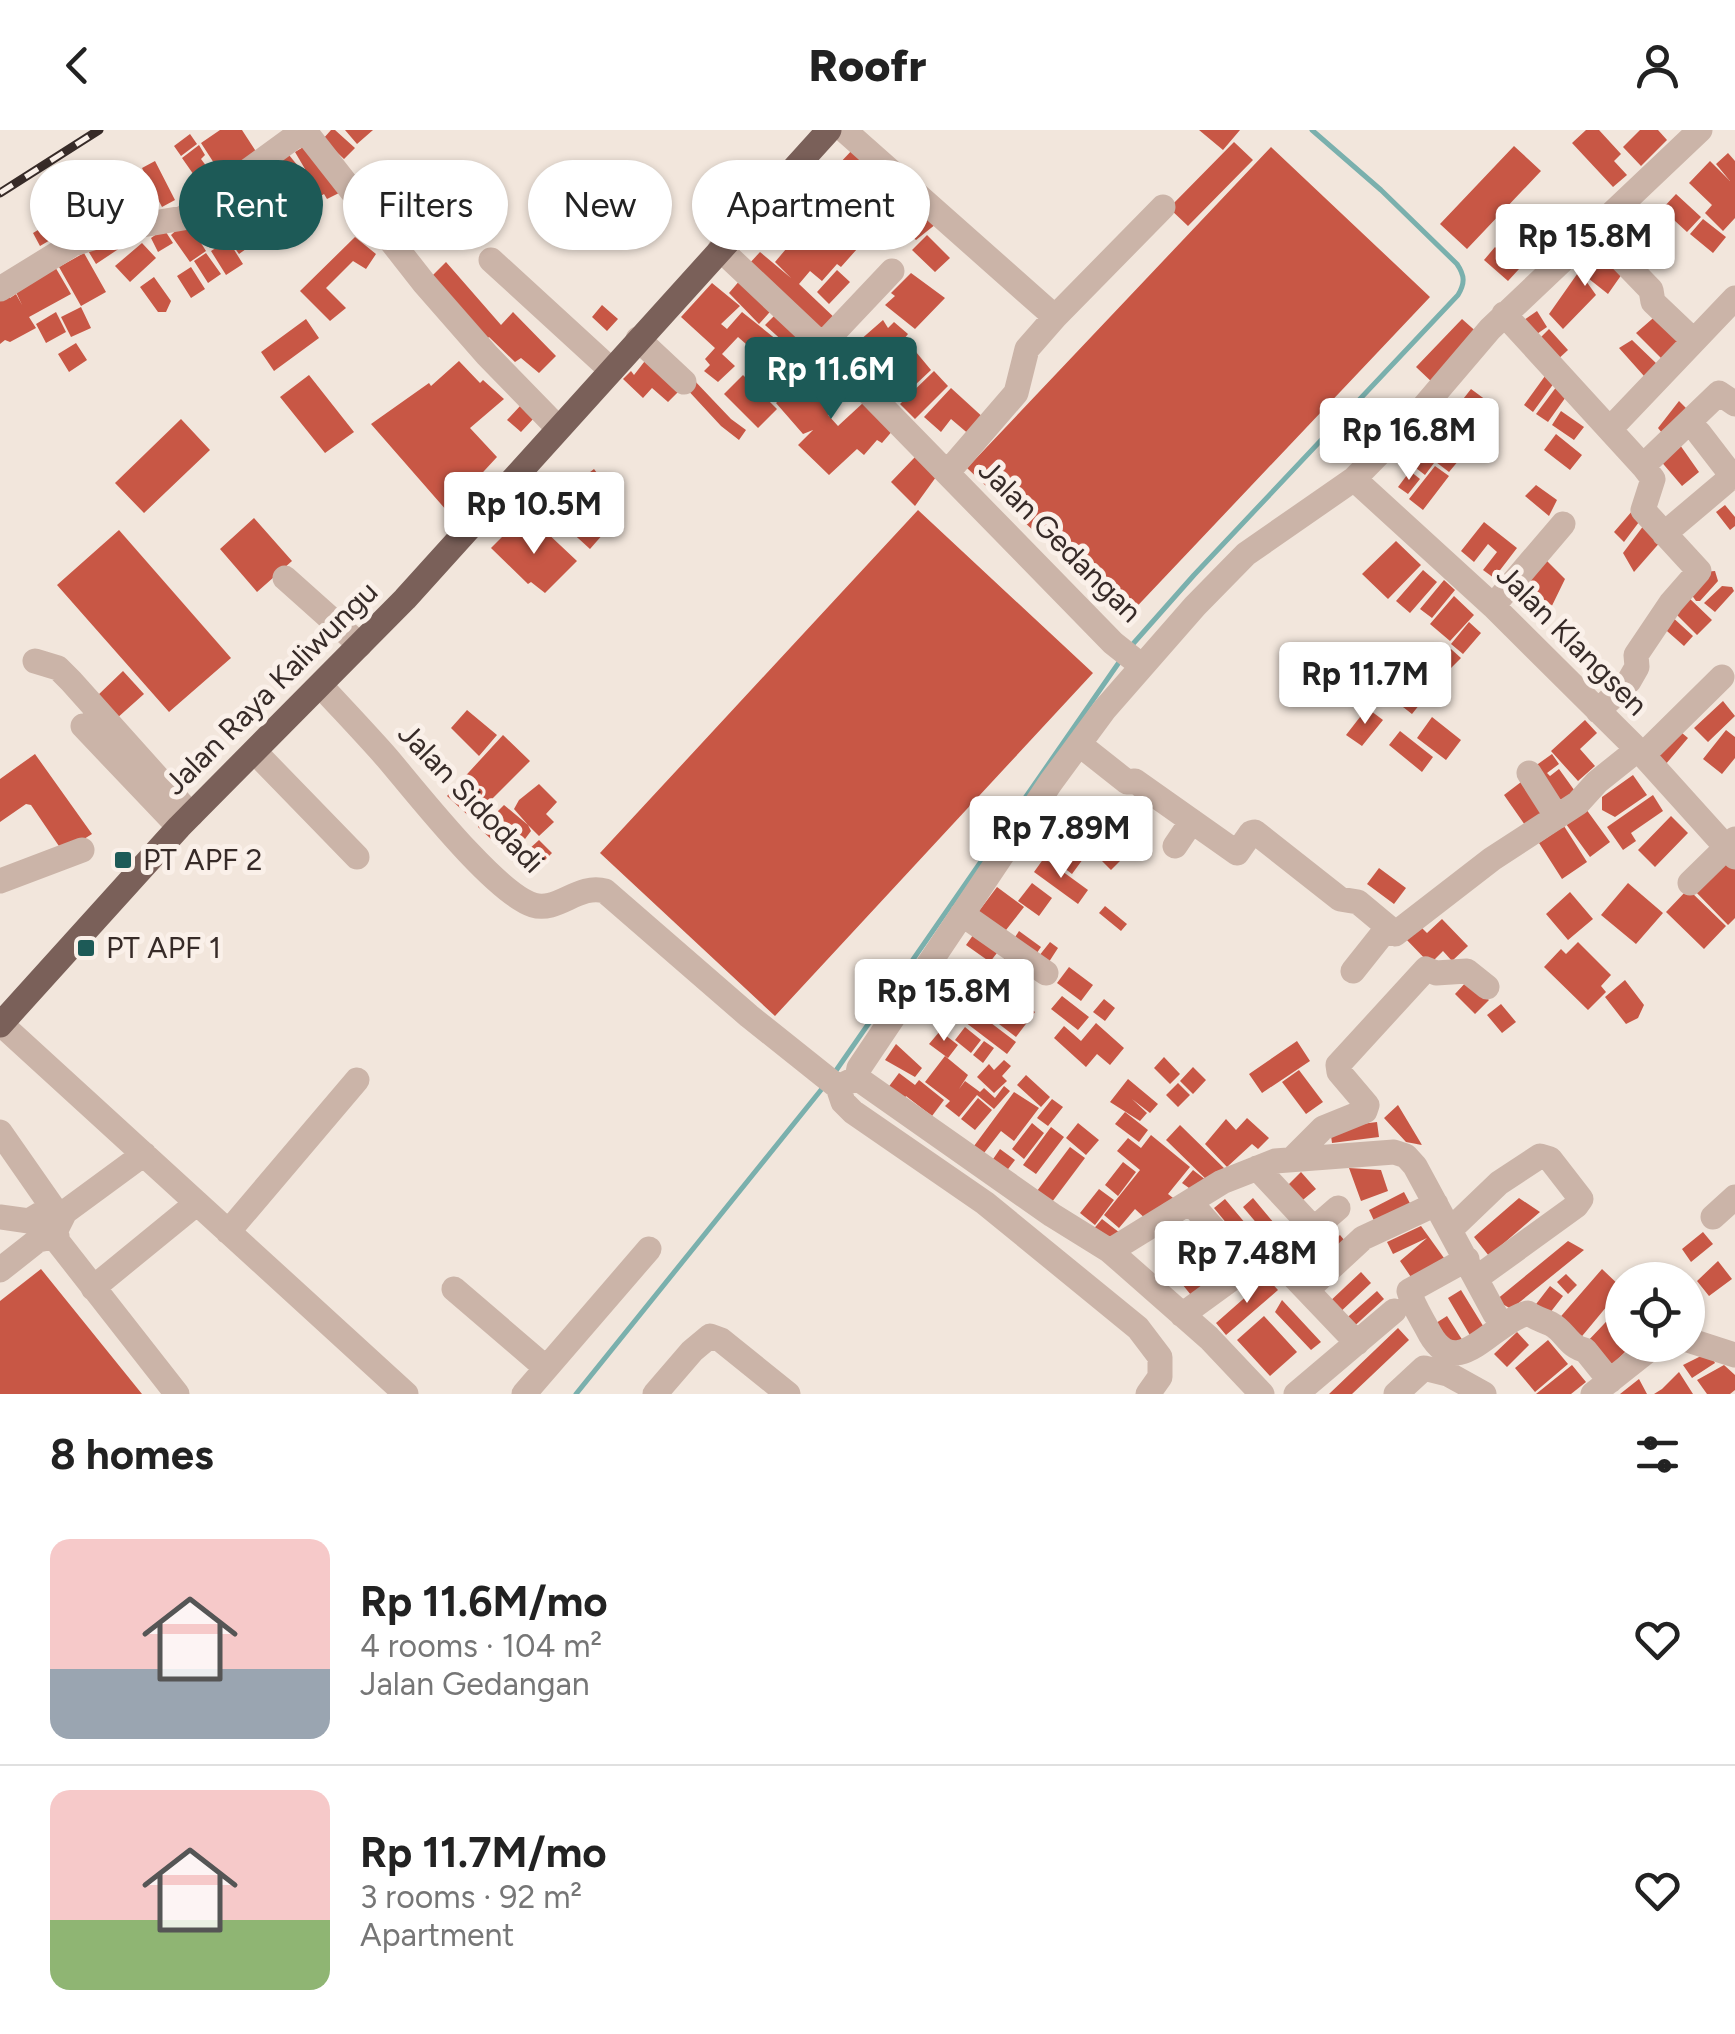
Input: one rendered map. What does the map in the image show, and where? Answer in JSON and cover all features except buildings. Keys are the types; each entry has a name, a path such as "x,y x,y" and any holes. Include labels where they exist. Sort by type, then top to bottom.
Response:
{"main road":[{"name":"Jalan Raya Kaliwungu","path":"802,160 829,130"},
{"name":"Jalan Raya Kaliwungu","path":"0,1024 185,821 360,645 719,250"}],"street":[{"path":"0,288 68,246 126,228 183,218 304,130 424,283 486,355 558,428"},
{"path":"844,130 1055,318"},
{"path":"1155,1391 1160,1357 1138,1328 985,1203 853,1112 843,1102 838,1081 859,1068 1138,663 1246,554 1354,479 1415,417 1504,314 1700,130"},
{"path":"947,473 1016,393 1027,349 1164,207"},
{"path":"1594,231 1651,290 1652,302 1694,341"},
{"name":"Jalan Gedangan","path":"721,250 822,344 1113,643 1138,663"},
{"path":"491,260 610,369"},
{"path":"822,344 892,271"},
{"path":"1610,429 1735,298"},
{"path":"1504,314 1654,479 1643,510 1696,566 1697,576 1671,603 1636,654 1637,667 1628,682 1598,711"},
{"path":"638,339 684,382"},
{"path":"1644,466 1719,393 1735,404"},
{"path":"1664,534 1734,476 1699,433"},
{"name":"Jalan Klangsen","path":"1354,479 1494,606 1732,848"},
{"path":"1494,606 1563,524"},
{"path":"285,578 360,645"},
{"path":"36,661 58,668 71,680 185,821"},
{"path":"1353,971 1391,930 1578,803 1597,782 1640,753 1722,677"},
{"name":"Jalan Sidodadi","path":"321,686 441,823 514,894 535,906 543,906 584,889 605,891 749,1016 838,1081 1110,1251 1210,1338 1262,1394"},
{"path":"83,726 185,821"},
{"path":"1079,744 1121,790 1135,781 1232,850 1255,832 1340,899 1358,902 1391,930 1426,969 1436,973 1468,971 1487,986"},
{"path":"255,752 357,857"},
{"path":"1529,773 1557,817"},
{"path":"1175,846 1192,821"},
{"path":"1690,883 1732,848"},
{"path":"0,881 82,850"},
{"path":"962,914 1046,974"},
{"path":"1296,1154 1330,1124 1365,1111 1367,1105 1338,1066 1426,969"},
{"path":"0,1024 406,1394"},
{"path":"228,1232 356,1080"},
{"path":"0,1132 56,1220 93,1288 177,1394"},
{"path":"1110,1251 1222,1182 1296,1154 1394,1152 1406,1156 1416,1166 1495,1314"},
{"path":"0,1270 56,1220 144,1154"},
{"path":"1450,1230 1498,1183 1540,1156 1550,1159 1580,1199 1561,1218 1472,1268 1410,1292 1438,1346 1446,1353 1459,1353 1528,1313 1553,1324 1574,1348 1585,1350 1601,1387 1633,1362"},
{"path":"1258,1168 1314,1229"},
{"path":"1714,1218 1735,1197"},
{"path":"1190,1202 1247,1267"},
{"path":"93,1288 197,1203"},
{"path":"1306,1290 1371,1234 1436,1204"},
{"path":"1278,1260 1338,1208"},
{"path":"0,1217 56,1220"},
{"path":"524,1394 649,1250"},
{"path":"1182,1315 1267,1253 1357,1344"},
{"path":"454,1289 546,1368"},
{"path":"1296,1394 1394,1311"},
{"path":"655,1394 710,1336 721,1340 788,1394"},
{"path":"1705,1345 1735,1354"},
{"path":"1396,1394 1424,1368 1448,1374 1484,1394"}],"waterway":[{"path":"1132,645 1462,287 1463,276 1457,264 1312,130"},
{"path":"835,1072 1122,658"},
{"path":"576,1394 825,1085"}],"railway":[{"path":"0,193 99,130"}],"place":[{"name":"PT APF 2","path":"123,860"},
{"name":"PT APF 1","path":"86,948"}]}
